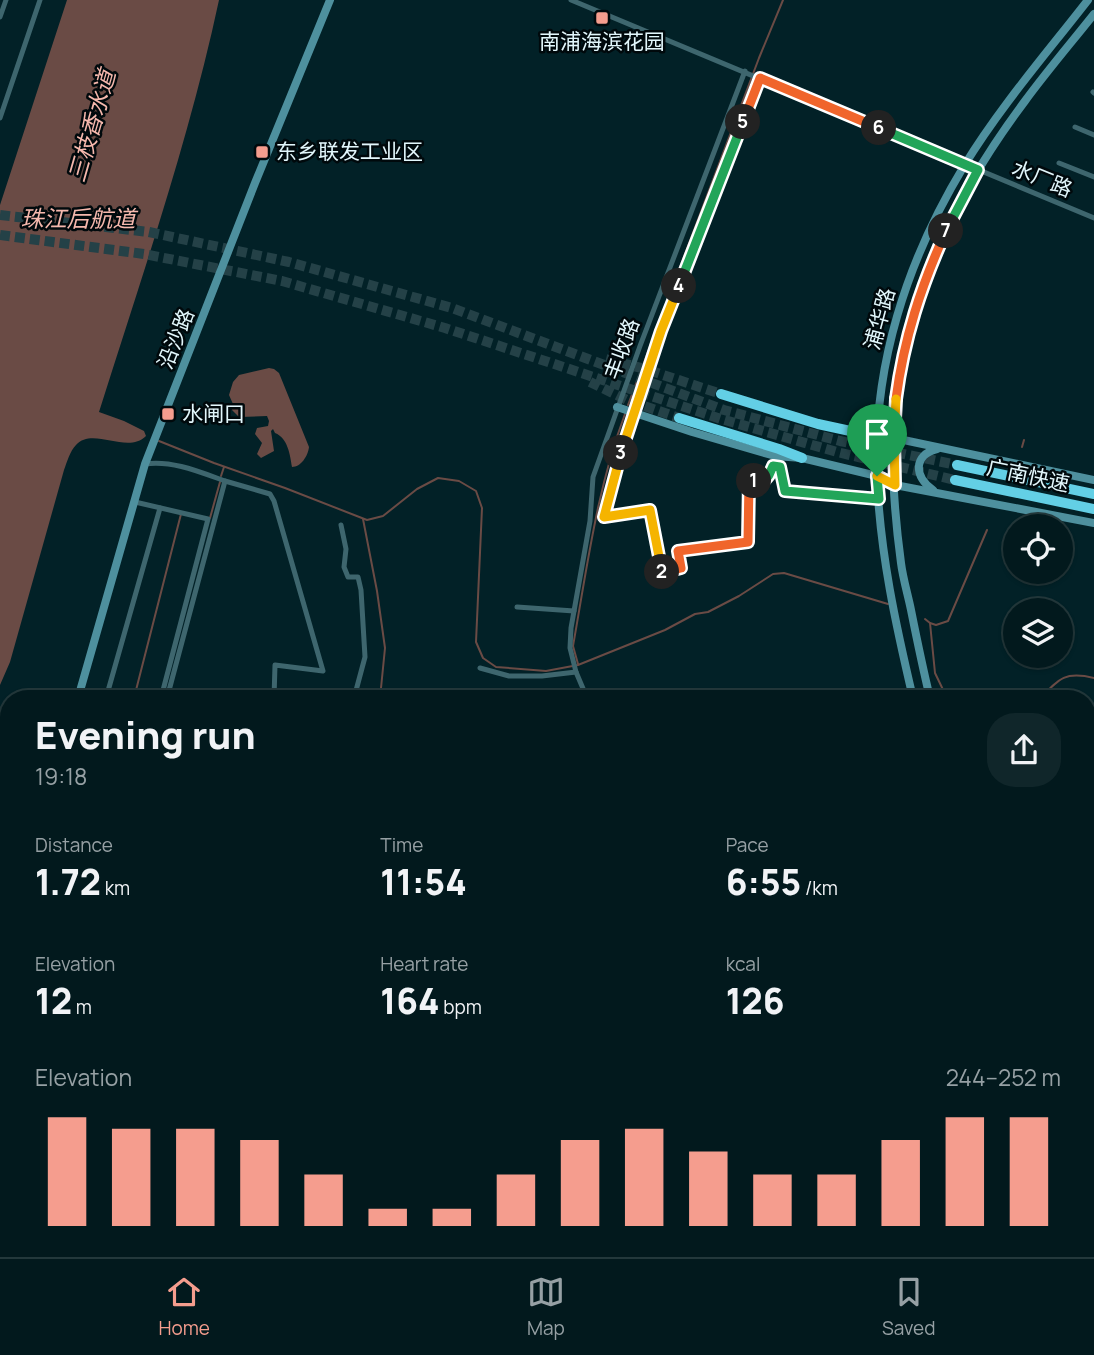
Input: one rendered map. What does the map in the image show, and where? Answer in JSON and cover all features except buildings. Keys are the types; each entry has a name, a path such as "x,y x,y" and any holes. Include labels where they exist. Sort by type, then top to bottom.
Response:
{"highway":[{"path":"721,394 818,424 878,437"},
{"path":"679,418 802,458"},
{"name":"广南快速","path":"957,465 1094,494"},
{"name":"广南快速","path":"955,480 1094,509"}],"main road":[{"name":"沿沙路","path":"80,690 145,464 330,0"},
{"name":"浦华路","path":"911,690 893,606 882,537 877,476 882,384 898,312 925,239 965,164 1014,94 1088,0"},
{"name":"浦华路","path":"928,690 902,565 895,485 895,405 900,368 912,317 949,223 978,170 1026,100 1094,13"},
{"path":"617,407 775,456 802,458 877,476 895,485 1094,523"},
{"path":"878,437 1094,480"},
{"path":"937,493 922,481 919,466 926,453 940,448"}],"street":[{"path":"0,17 6,0"},
{"path":"0,118 40,0"},
{"path":"571,0 965,164"},
{"name":"丰收路","path":"576,671 570,648 571,628 590,521 593,477 617,407 747,72"},
{"path":"759,77 661,331 615,471 604,517 650,510 662,573 681,568 678,551 748,542 749,481 764,481 773,466 780,467 785,491 879,499"},
{"path":"1075,127 1094,135"},
{"path":"1059,163 1094,177"},
{"name":"水厂路","path":"965,164 1094,218"},
{"path":"145,464 159,462 196,470 270,494 323,671 275,665 274,690"},
{"path":"169,690 225,481"},
{"path":"135,502 208,519 163,690"},
{"path":"108,690 160,508"},
{"path":"341,525 346,549 344,567 348,577 358,577 362,603 365,657 356,690"},
{"path":"517,607 574,611"},
{"path":"480,668 509,676 542,676 576,671 584,690"}],"water":[{"name":"珠江后航道","path":"67,0 219,0 179,156 99,412 144,431 146,436 129,443 91,438 83,440 72,450 10,662 0,685 0,205"},
{"path":"269,368 279,373 309,447 304,460 295,467 292,467 286,443 273,429 274,451 261,458 257,454 262,443 255,434 257,428 268,426 267,416 239,417 232,410 233,404 229,395 233,382 239,375"}],"waterway":[{"path":"628,405 783,0"},
{"path":"578,664 573,646 588,558 607,470 625,414"},
{"path":"1022,447 1024,440"},
{"path":"159,441 367,520 383,516 417,489 438,478 459,481 476,491 482,508 476,642 483,658 496,667 546,671 578,665 665,630 695,614 708,612 773,574 784,573 888,604"},
{"path":"221,476 224,467"},
{"path":"210,518 220,482"},
{"path":"136,690 181,514"},
{"path":"363,519 385,648 381,690"},
{"path":"930,623 936,625 948,621 987,530"},
{"path":"925,619 930,623 935,673 943,690"},
{"path":"1048,690 1058,681 1070,676 1094,678"}],"tunnel":[{"path":"0,215 149,232 289,262 452,308 724,410 840,441 957,465"},
{"path":"0,235 144,254 282,281 445,328 721,419 837,452 955,480"},
{"path":"606,359 721,394"},
{"path":"590,382 627,400 679,418"}],"place":[{"name":"南浦海滨花园","path":"602,18"},
{"name":"东乡联发工业区","path":"262,152"},
{"name":"水闸口","path":"168,414"}],"route":[{"path":"760,78 978,170 932,260 912,317 900,368 895,405 895,485 877,476 879,499 842,497 785,491 780,467 773,466 764,481 749,481 748,542 678,551 681,568 662,573 650,510 604,517 615,471 661,331 760,78"}],"water label":[{"name":"三枝香水道","path":"92,126"}]}
